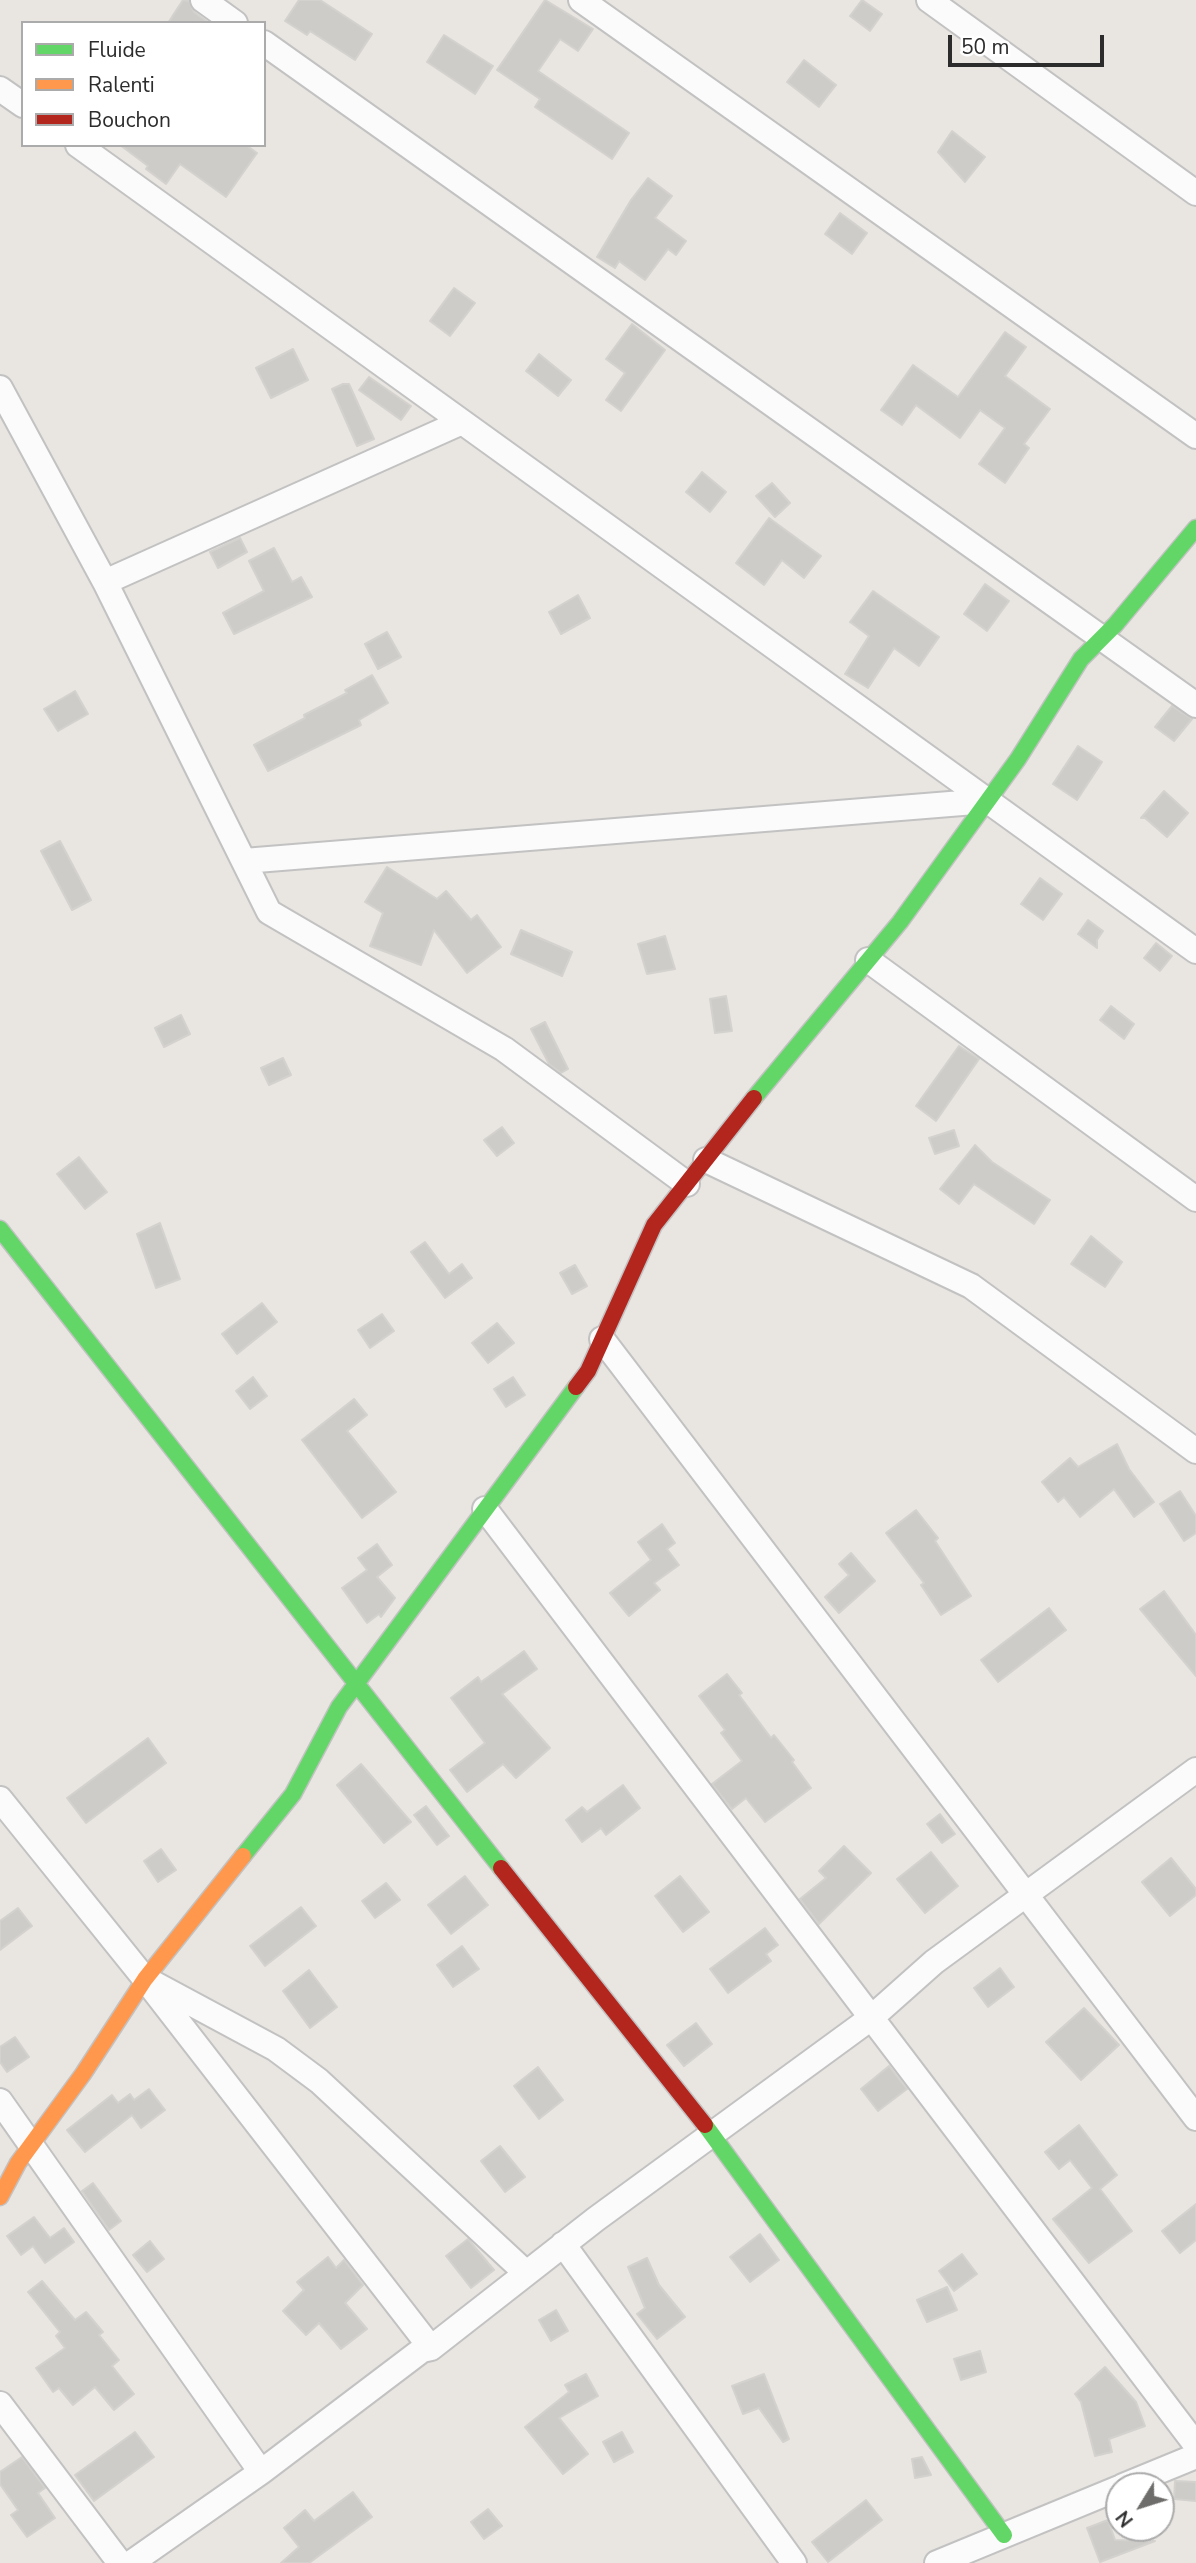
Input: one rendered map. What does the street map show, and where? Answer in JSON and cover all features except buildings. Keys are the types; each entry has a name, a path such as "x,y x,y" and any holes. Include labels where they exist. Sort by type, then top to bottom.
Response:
{"street":[{"path":"203,0 232,21"},
{"path":"581,0 1196,436"},
{"path":"929,0 1196,193"},
{"path":"266,44 1196,705"},
{"path":"0,89 21,104"},
{"path":"81,147 1196,951"},
{"path":"0,388 105,582 269,912 504,1049 687,1184"},
{"path":"105,582 462,422"},
{"path":"0,2197 33,2143 145,1979 293,1794 339,1707 588,1371 654,1225 788,1055 900,922 987,801 1081,659 1196,528"},
{"path":"244,861 987,801"},
{"path":"868,960 1196,1199"},
{"path":"706,1160 971,1286 1196,1451"},
{"path":"0,1229 355,1685 712,2134 1004,2535"},
{"path":"602,1339 1196,2118"},
{"path":"485,1508 1196,2445"},
{"path":"131,2563 261,2472 422,2350 431,2348 525,2272 871,2018 934,1962 1196,1770"},
{"path":"0,1799 145,1979 431,2348"},
{"path":"145,1979 276,2049 319,2081 525,2272"},
{"path":"0,2101 33,2143 261,2472"},
{"path":"563,2244 794,2563"},
{"path":"0,2404 120,2563"},
{"path":"1157,2472 1196,2456"},
{"path":"937,2563 1105,2494"}],"traffic: fast":[{"path":"754,1098 900,922 1018,759 1081,659 1115,625 1196,528"},
{"path":"0,1229 501,1868"},
{"path":"243,1856 293,1794 339,1707 576,1387"},
{"path":"705,2125 1004,2535"}],"traffic: slow":[{"path":"0,2197 18,2163 83,2074 145,1979 243,1856"}],"traffic: jam":[{"path":"576,1387 588,1371 654,1225 754,1098"},
{"path":"501,1868 705,2125"}]}
